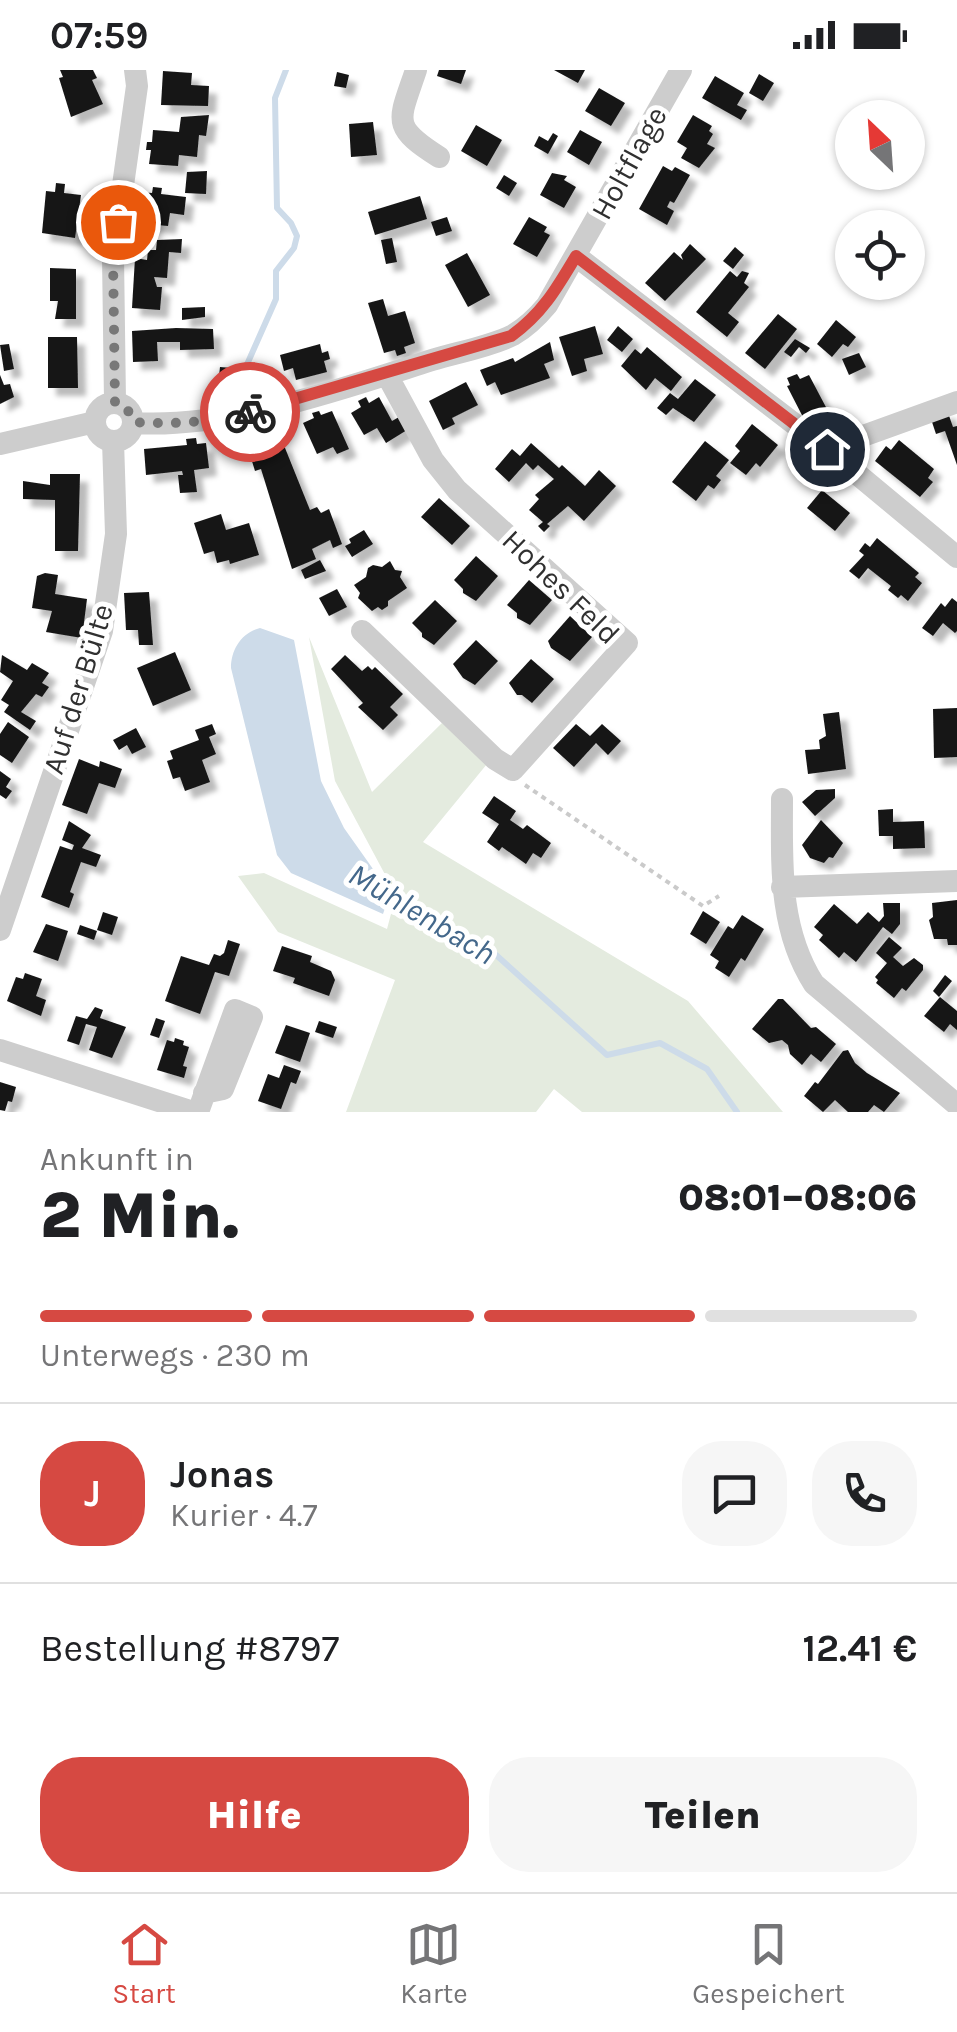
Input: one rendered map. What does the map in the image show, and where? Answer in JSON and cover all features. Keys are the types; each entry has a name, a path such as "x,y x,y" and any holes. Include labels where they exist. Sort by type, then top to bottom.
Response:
{"street":[{"path":"115,402 113,256 137,86 135,70"},
{"path":"416,70 402,126 408,138 438,157"},
{"name":"Holtflage","path":"134,422 230,418 511,336 547,305 682,70"},
{"path":"576,256 827,449 957,557"},
{"name":"Hohes Feld","path":"387,374 434,460 457,490 627,644 513,770"},
{"path":"115,402 125,405 134,422 131,432 113,441 97,432 94,422 105,404 115,402"},
{"path":"827,449 957,402"},
{"path":"0,444 94,422"},
{"name":"Auf der Bülte","path":"0,930 102,630 116,534 113,441"},
{"path":"362,631 495,759 513,770"},
{"path":"782,799 782,887 798,960 814,984 957,1104"},
{"path":"782,887 957,881"},
{"path":"0,1050 198,1106"}],"path":[{"path":"513,770 525,786 703,906 719,896"}],"shaded area":[{"path":"309,637 372,792 442,723 487,764 423,842 688,1001 783,1112 582,1112 554,1089 536,1112 346,1112 395,980 278,932 238,876 264,873 387,929 396,895 335,781"}],"water":[{"path":"260,628 294,640 321,781 344,828 390,893 383,914 291,873 277,855 231,668 238,643"}],"building":[{"path":"60,70 93,70 97,78 92,80 103,104 71,117"},
{"path":"439,70 466,70 461,84 437,76"},
{"path":"554,70 585,70 578,83"},
{"path":"163,71 192,73 191,85 209,86 208,106 161,105"},
{"path":"337,72 349,75 346,88 334,86"},
{"path":"759,74 774,83 763,101 749,93"},
{"path":"715,76 744,93 737,105 747,110 741,120 702,98"},
{"path":"599,88 625,103 611,126 585,111"},
{"path":"209,115 206,136 199,135 197,157 179,155 178,166 149,164 151,150 146,150 147,142 152,142 153,130 179,132 181,117"},
{"path":"693,115 712,126 709,131 713,134 707,144 715,148 699,168 681,158 687,148 677,142"},
{"path":"373,122 377,155 351,157 349,124"},
{"path":"476,125 502,140 487,166 461,151"},
{"path":"580,130 602,142 589,165 567,152"},
{"path":"553,133 558,136 548,154 534,146 539,136 548,141"},
{"path":"663,166 690,175 674,203 670,201 667,207 674,211 667,225 639,209"},
{"path":"207,171 206,194 185,193 187,172"},
{"path":"552,173 567,176 564,180 576,187 564,208 540,195"},
{"path":"504,175 517,183 509,196 496,188"},
{"path":"56,183 65,184 64,193 81,195 75,238 42,233 46,191 55,192"},
{"path":"153,187 162,188 161,194 186,197 184,215 170,213 168,226 136,223 139,192 152,193"},
{"path":"420,196 427,219 375,235 368,212"},
{"path":"447,217 452,231 436,236 431,222"},
{"path":"529,217 547,227 544,232 550,235 537,257 513,244"},
{"path":"392,238 397,262 386,264 381,240"},
{"path":"182,239 181,253 169,252 167,278 154,277 157,287 162,287 160,310 132,308 135,258 147,260 148,250 156,250 157,240"},
{"path":"690,244 706,259 665,301 645,283 674,252 683,260 681,255"},
{"path":"735,247 744,255 733,269 723,261"},
{"path":"467,253 490,295 468,307 445,265"},
{"path":"50,268 76,269 76,319 55,319 58,301 50,301"},
{"path":"730,271 737,277 742,271 749,273 744,283 749,287 728,313 739,322 727,337 696,312"},
{"path":"383,299 388,316 405,311 415,343 404,347 406,353 397,356 395,350 384,353 368,303"},
{"path":"205,307 205,317 182,320 182,308"},
{"path":"778,314 797,329 765,369 745,353"},
{"path":"836,320 856,337 832,357 817,344"},
{"path":"595,326 603,354 584,359 587,371 572,376 559,337"},
{"path":"618,326 633,339 622,352 607,340"},
{"path":"213,329 214,349 180,350 180,342 157,342 158,361 133,362 132,331"},
{"path":"48,337 77,337 78,388 48,388"},
{"path":"795,339 810,348 806,353 799,347 791,357 784,352"},
{"path":"550,342 554,360 544,364 550,378 501,395 495,382 487,386 480,370 513,358 515,362"},
{"path":"9,344 14,369 4,371 0,345"},
{"path":"320,344 322,353 328,351 330,359 324,361 327,372 296,380 293,368 284,371 280,355"},
{"path":"647,347 682,377 671,391 655,378 646,390 621,366 635,349 641,354"},
{"path":"859,353 866,367 849,375 842,359"},
{"path":"220,367 232,368 230,386 218,385"},
{"path":"797,374 800,379 809,375 828,411 806,423 787,386 787,378"},
{"path":"0,375 4,385 10,384 14,397 0,404"},
{"path":"695,379 716,395 694,422 673,408 666,415 657,408 670,393 678,399"},
{"path":"466,382 478,405 452,418 455,424 443,430 429,401"},
{"path":"366,397 369,403 379,397 392,421 399,417 407,430 386,443 377,428 364,435 351,413 361,407 358,401"},
{"path":"947,410 953,427 957,426 957,465 945,431 936,434 930,416"},
{"path":"319,411 321,415 332,411 349,449 337,454 333,447 317,454 303,423"},
{"path":"752,424 778,445 760,467 756,463 746,475 730,463 740,451 735,446"},
{"path":"249,430 256,451 283,443 310,510 317,507 321,513 329,509 342,544 333,548 330,540 312,549 316,559 292,569 261,469 255,471 243,432"},
{"path":"196,438 197,444 206,443 209,468 194,470 197,492 180,493 178,475 183,475 182,471 146,475 144,449 187,445 186,439"},
{"path":"899,440 934,469 928,478 933,482 920,497 875,461 886,446 891,450"},
{"path":"705,441 729,460 716,476 721,480 714,489 708,485 696,501 672,482"},
{"path":"531,443 585,486 599,470 616,486 584,521 568,506 547,524 550,526 544,532 538,526 543,522 529,510 539,499 535,495 554,479 538,465 533,470 526,463 509,482 495,469 512,449 520,456"},
{"path":"50,474 80,474 78,551 55,551 55,500 23,499 23,481 50,485"},
{"path":"822,490 850,513 835,531 807,508"},
{"path":"439,498 470,526 452,545 421,517"},
{"path":"221,514 226,530 249,523 259,555 230,564 229,560 217,563 214,551 204,554 194,523"},
{"path":"364,530 373,544 352,557 345,546"},
{"path":"877,538 919,573 915,577 922,583 908,601 888,590 891,586 868,568 859,579 849,571 864,555 859,551 865,543 870,547"},
{"path":"476,556 498,576 476,601 463,593 454,580"},
{"path":"320,560 326,571 305,579 301,570"},
{"path":"390,561 395,570 402,571 400,577 407,588 382,610 378,607 372,611 358,598 360,593 354,585 366,577 368,568 382,567"},
{"path":"58,575 55,594 87,599 82,638 46,632 52,611 32,608 37,576"},
{"path":"529,580 552,600 530,625 517,618 517,613 507,605"},
{"path":"337,589 347,607 329,616 319,598"},
{"path":"149,592 153,645 139,645 138,630 126,630 124,593"},
{"path":"952,598 957,602 957,631 943,623 933,636 922,628 941,603 945,607"},
{"path":"435,600 457,621 434,645 412,623"},
{"path":"570,616 592,637 570,661 551,648 548,641"},
{"path":"476,640 498,661 475,685 463,678 453,664"},
{"path":"175,652 191,690 153,706 137,668"},
{"path":"2,655 27,670 32,663 49,673 42,683 49,687 42,697 36,694 21,712 36,721 30,730 4,712 9,705 1,700 13,681 0,672"},
{"path":"345,655 362,671 368,666 372,670 375,667 403,694 390,707 398,715 383,730 358,707 363,703 331,669"},
{"path":"531,659 554,679 532,703 517,695 509,683"},
{"path":"957,708 957,757 934,758 933,709"},
{"path":"839,712 846,769 808,774 805,750 820,749 819,740 826,736 823,714"},
{"path":"8,722 29,737 12,763 0,755 0,734"},
{"path":"212,724 216,734 209,737 216,754 202,760 210,782 185,791 180,777 173,779 167,761 173,759 170,751 199,740 195,730"},
{"path":"576,724 590,736 602,724 621,741 608,755 596,743 574,767 553,748"},
{"path":"136,728 146,747 132,754 127,745 119,750 113,740"},
{"path":"79,759 99,767 100,761 122,769 115,788 99,783 87,814 62,805"},
{"path":"0,771 11,779 6,787 12,791 6,799 0,795"},
{"path":"835,789 835,798 815,816 802,802 816,790"},
{"path":"494,796 516,811 510,820 523,829 527,825 551,843 541,858 533,853 526,864 502,847 499,851 487,842 499,824 482,813"},
{"path":"893,809 893,822 924,821 925,848 893,849 893,836 879,836 878,810"},
{"path":"821,820 843,843 833,858 824,863 810,858 802,845"},
{"path":"69,821 91,835 82,848 101,855 96,867 81,862 70,892 74,894 69,908 41,897 60,846 72,850 74,845 62,840"},
{"path":"957,900 957,945 948,945 947,939 934,939 929,920 933,917 932,903"},
{"path":"883,903 900,903 900,924 892,934 883,927 856,962 844,952 839,958 819,940 823,935 814,927 834,904 857,924 868,912 879,922 884,916"},
{"path":"703,911 720,922 706,944 690,934"},
{"path":"103,912 118,917 112,935 97,930"},
{"path":"742,915 764,929 745,961 741,958 729,977 715,968 719,961 710,955 728,926 733,929"},
{"path":"46,924 68,931 58,961 33,952"},
{"path":"80,925 97,931 94,940 77,934"},
{"path":"889,937 902,948 893,957 903,966 914,958 923,965 906,991 902,988 894,998 876,983 875,977 887,963 876,953"},
{"path":"228,940 240,944 229,976 215,972 200,1014 165,1001 181,956 209,965 214,954 224,953"},
{"path":"282,946 312,956 310,962 331,971 335,980 329,996 273,971"},
{"path":"25,973 42,979 36,996 46,1000 41,1016 7,1001 16,977 23,979"},
{"path":"945,975 952,981 939,997 933,991"},
{"path":"940,997 957,1011 957,1030 950,1024 944,1032 924,1016"},
{"path":"778,999 783,999 811,1028 816,1027 836,1044 821,1062 811,1054 802,1065 782,1040 769,1043 752,1029"},
{"path":"95,1007 103,1010 100,1018 126,1027 112,1058 89,1050 97,1027 86,1024 79,1045 67,1041 76,1016 87,1019"},
{"path":"156,1018 165,1021 159,1038 150,1035"},
{"path":"319,1021 337,1027 333,1038 315,1032"},
{"path":"286,1025 310,1033 300,1062 275,1053"},
{"path":"175,1038 189,1047 184,1078 157,1070 167,1040 174,1042"},
{"path":"848,1050 867,1073 900,1093 884,1112 874,1105 868,1112 848,1112 835,1100 823,1112 804,1096"},
{"path":"284,1065 301,1071 296,1084 291,1082 281,1109 258,1101 268,1074 279,1078"},
{"path":"0,1082 16,1087 5,1111 0,1110"}],"waterway":[{"name":"Mühlenbach","path":"233,396 276,299 276,271 294,248 297,236 277,208 275,98 286,70"},
{"name":"Mühlenbach","path":"383,894 495,954 607,1055 660,1043 707,1069 737,1112"}],"way so far":[{"path":"118,222 113,256 115,402 125,405 134,422 157,424 230,418 250,412"}],"route":[{"path":"250,412 511,336 547,305 576,256 827,449"}]}
